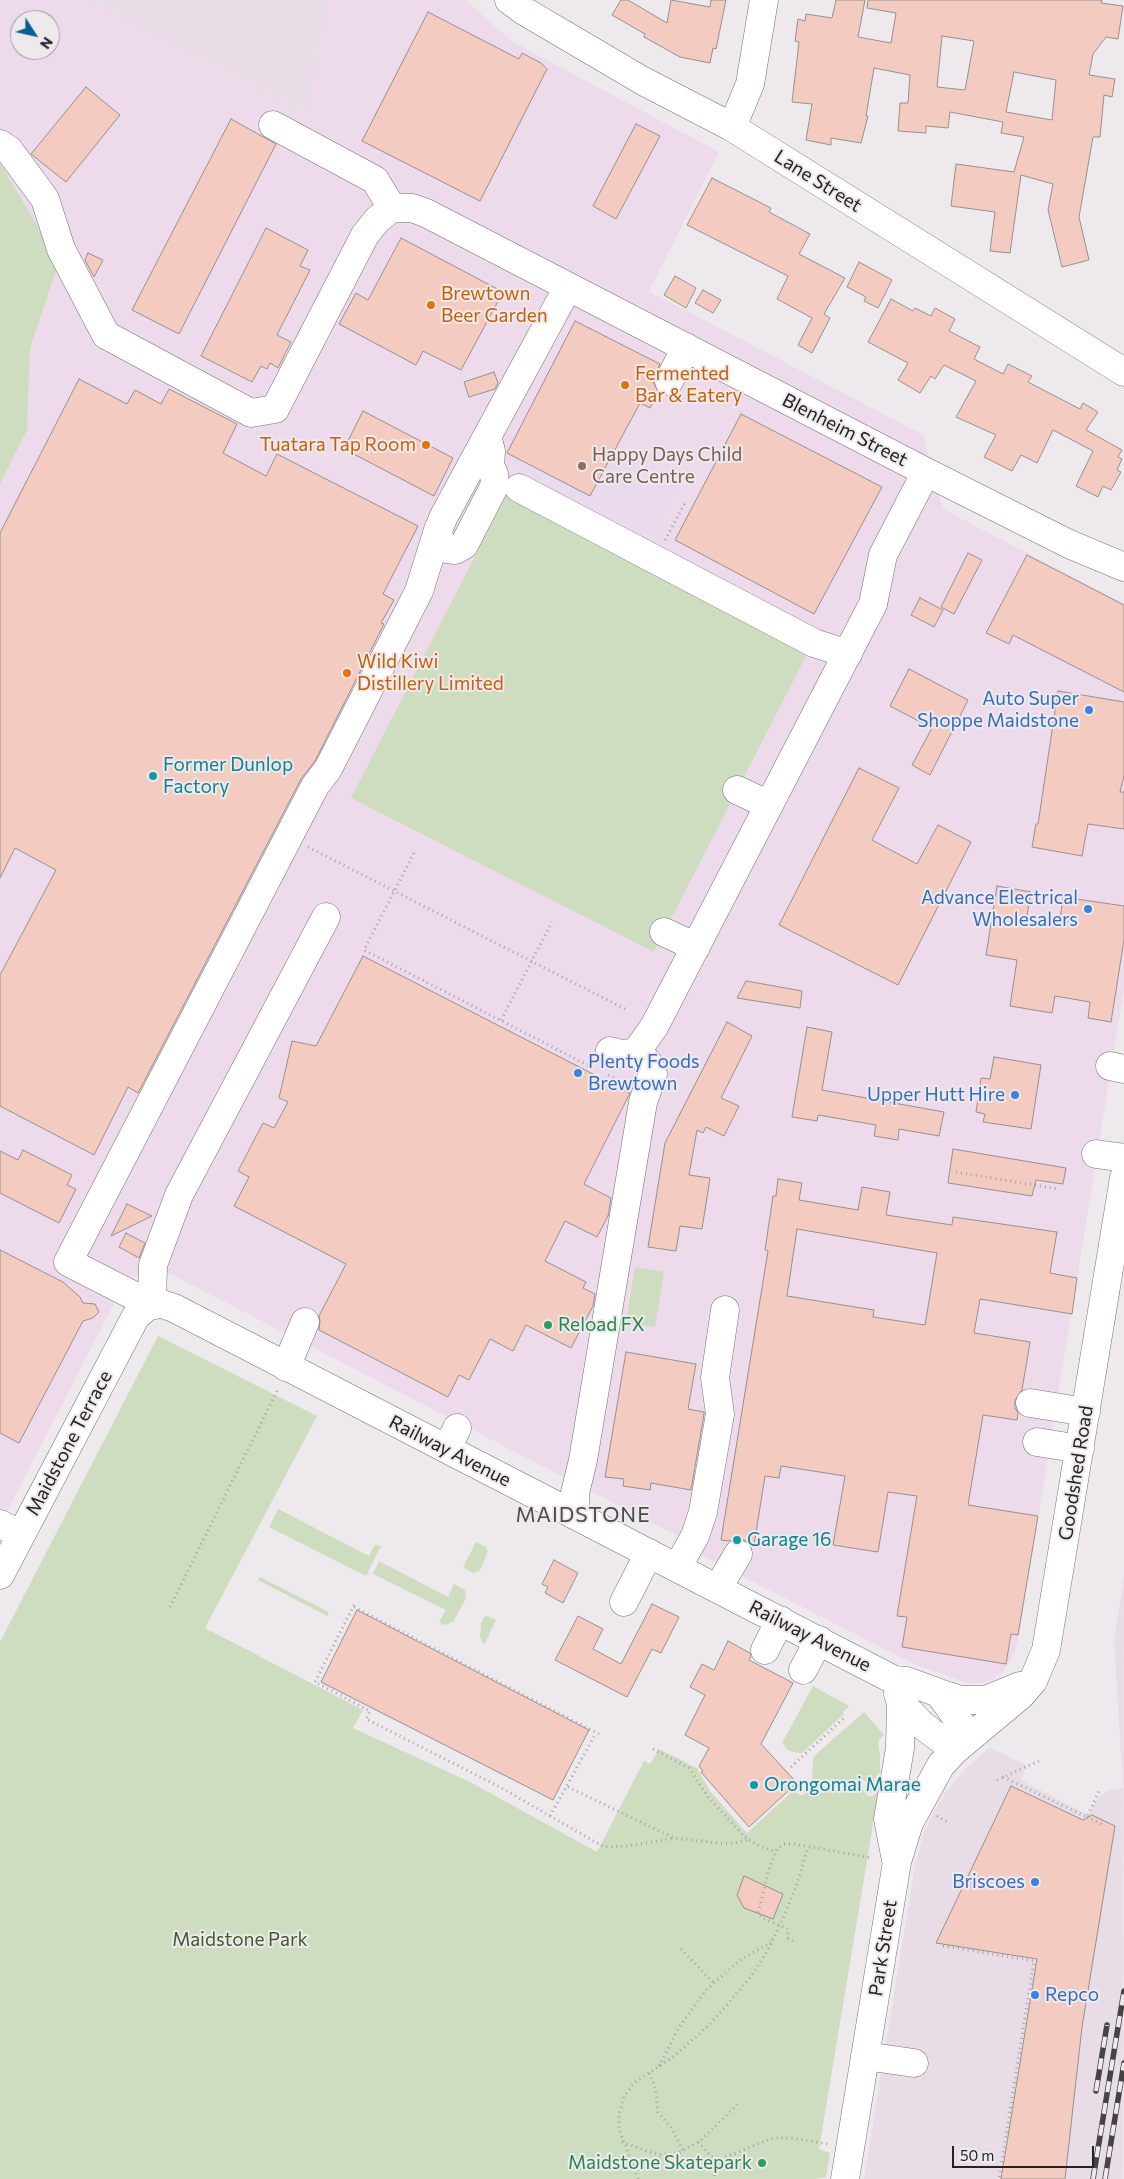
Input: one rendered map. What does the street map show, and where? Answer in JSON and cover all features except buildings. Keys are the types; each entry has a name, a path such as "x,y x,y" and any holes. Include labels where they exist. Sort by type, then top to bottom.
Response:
{"street":[{"name":"Lane Street","path":"509,0 524,11 635,77 730,126 1123,370"},
{"path":"730,126 738,113 750,84 764,0"},
{"path":"0,144 9,150 45,199 61,249 106,335 251,414 275,409 365,235 377,220 392,208 375,180 272,125"},
{"name":"Blenheim Street","path":"392,208 412,208 426,213 926,472 1069,544 1124,567"},
{"name":"Railway Avenue","path":"568,287 487,436 436,518 419,592 328,769 315,786 68,1262 145,1308 162,1304 174,1308 288,1367 452,1438 575,1515 819,1640 897,1691 922,1725 962,1743"},
{"path":"669,381 686,348"},
{"path":"611,1060 654,1027 873,604 882,555 926,472"},
{"path":"519,488 814,643 848,654"},
{"path":"737,790 770,805"},
{"path":"145,1308 153,1265 179,1195 326,917"},
{"path":"664,932 696,947"},
{"path":"575,1515 575,1493 583,1460 643,1102 653,1074 649,1064 611,1060"},
{"path":"1096,1154 1124,1158"},
{"name":"Goodshed Road","path":"962,1743 1021,1695 1033,1681 1041,1666 1049,1637 1124,1178"},
{"name":"Maidstone Terrace","path":"0,1575 10,1530 145,1308"},
{"path":"677,1568 695,1536 703,1512 720,1414 715,1378 725,1310"},
{"path":"288,1367 306,1322"},
{"path":"1030,1403 1086,1412"},
{"path":"1037,1442 1080,1449"},
{"path":"624,1602 649,1553"},
{"path":"718,1588 738,1554"},
{"path":"765,1650 780,1620"},
{"path":"803,1670 819,1640"},
{"name":"Railway Avenue","path":"897,1691 906,1682 961,1700 986,1700 1033,1681"},
{"path":"884,1860 888,1819 900,1748 897,1691"},
{"path":"939,1693 962,1743"},
{"name":"Park Street","path":"844,2179 865,2056 884,1860 910,1823 941,1765 962,1743"},
{"path":"865,2056 914,2063"}],"path":[{"path":"303,844 626,1009"},
{"path":"414,853 364,950 500,1020 611,1060 628,1086"},
{"path":"500,1020 552,922"},
{"path":"956,1172 1058,1189"},
{"path":"170,1607 288,1367"},
{"path":"550,1816 598,1733 354,1606 316,1682 370,1711 366,1719 498,1786 550,1816 604,1847 628,1846 674,1838 729,1844 748,1840"},
{"path":"791,1767 846,1716"},
{"path":"653,1749 689,1768 708,1797 748,1840 776,1852"},
{"path":"997,1780 1039,1761"},
{"path":"1003,1777 1103,1825"},
{"path":"568,1787 674,1838"},
{"path":"1087,1817 1099,1791"},
{"path":"793,1941 788,1938 788,1929 760,1916 758,1913 776,1852 784,1844 884,1860"},
{"path":"638,2179 622,2142 618,2123 620,2106 628,2090 634,2083 689,2044 728,2005 761,1961 772,1942 796,1887 808,1847"},
{"path":"659,2067 678,2027 698,2000 739,1961 772,1942"},
{"path":"944,1946 1034,1961 999,2179"},
{"path":"681,1949 714,1983"},
{"path":"649,2074 655,2087 658,2112 673,2130 683,2151"},
{"path":"622,2142 661,2154 683,2151 698,2142 738,2104"},
{"path":"716,2160 773,2138 781,2137 850,2148"},
{"path":"698,2142 716,2160"},
{"path":"714,2179 716,2160"}],"shaded area":[{"path":"0,0 85,0 308,115 329,0 465,0 513,42 719,152 649,291 923,435 943,509 1124,604 1124,989 1018,1641 1012,1658 1002,1673 988,1682 968,1683 916,1665 699,1554 678,1536 163,1270 150,1270 138,1275 123,1286 0,1525 0,484 27,430 30,349 57,268 37,225 0,163"},
{"path":"85,0 329,0 308,116 213,67"},
{"name":"Happy Days Child Care Centre","path":"533,401 550,410 548,413 682,481 653,540 501,462"},
{"path":"1124,1577 1123,2179 864,2179 915,1865 925,1829 942,1797 966,1768 990,1747 1027,1766 1021,1780 1088,1815 1096,1800 1108,1791 1123,1788 1114,1639"}],"green space":[{"path":"0,163 37,225 57,268 30,349 27,430 0,484"},
{"path":"507,494 808,652 654,952 351,798"},
{"path":"635,1267 664,1272 655,1327 626,1323"},
{"name":"Maidstone Park","path":"158,1336 317,1416 205,1628 363,1710 353,1728 470,1782 597,1852 644,1761 650,1764 659,1749 697,1768 710,1791 747,1833 793,1791 802,1796 807,1791 825,1787 832,1790 851,1788 859,1784 870,1797 879,1788 819,2149 830,2153 826,2177 814,2179 0,2179 0,1642"},
{"path":"278,1509 369,1556 375,1545 381,1546 366,1576 269,1527"},
{"path":"476,1542 486,1547 488,1551 480,1570 473,1573 463,1567"},
{"path":"379,1561 448,1597 454,1584 465,1590 466,1598 453,1622 445,1625 439,1622 446,1610 373,1574"},
{"path":"260,1577 329,1612 327,1616 258,1580"},
{"path":"488,1616 496,1620 484,1645 480,1637 481,1623 484,1617"},
{"path":"813,1686 849,1706 843,1712 844,1714 802,1753 793,1752 788,1750 782,1743"},
{"path":"864,1712 884,1735 878,1741 880,1772 874,1779 875,1791 870,1793 864,1780 859,1778 852,1784 836,1781 812,1785 813,1757"}],"railway":[{"path":"1093,2179 1124,1991"},
{"path":"1096,2091 1107,2025"},
{"path":"1105,2179 1124,2063"}],"place":[{"name":"Brewtown Beer Garden","path":"431,305"},
{"name":"Fermented Bar & Eatery","path":"625,385"},
{"name":"Tuatara Tap Room","path":"426,445"},
{"name":"Happy Days Child Care Centre","path":"582,466"},
{"name":"Wild Kiwi Distillery Limited","path":"347,673"},
{"name":"Auto Super Shoppe Maidstone","path":"1089,710"},
{"name":"Former Dunlop Factory","path":"153,776"},
{"name":"Advance Electrical Wholesalers","path":"1088,909"},
{"name":"Plenty Foods Brewtown","path":"578,1073"},
{"name":"Upper Hutt Hire","path":"1015,1095"},
{"name":"Reload FX","path":"548,1325"},
{"name":"Garage 16","path":"737,1540"},
{"name":"Orongomai Marae","path":"754,1785"},
{"name":"Briscoes","path":"1035,1882"},
{"name":"Repco","path":"1035,1995"},
{"name":"Maidstone Skatepark","path":"762,2163"}],"district":[{"name":"MAIDSTONE","path":"583,1515"}]}
